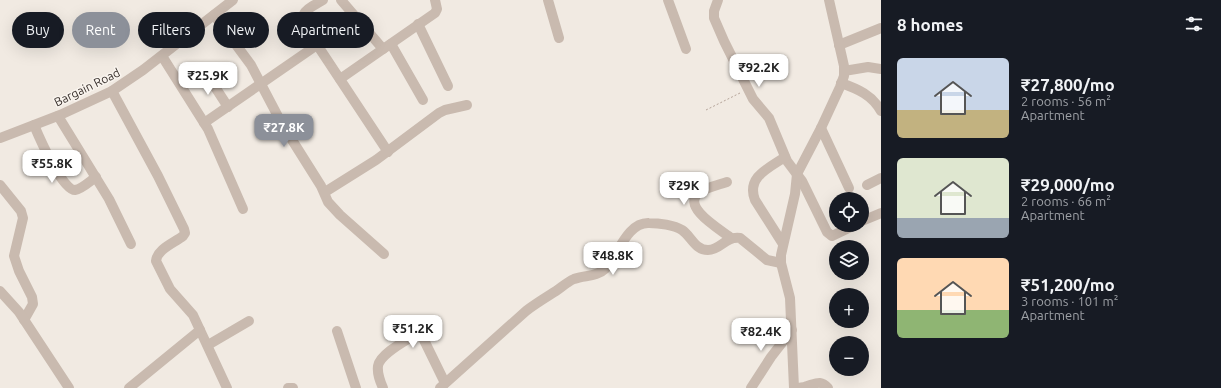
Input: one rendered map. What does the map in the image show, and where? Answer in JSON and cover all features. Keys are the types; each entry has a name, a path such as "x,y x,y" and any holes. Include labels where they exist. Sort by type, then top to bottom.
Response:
{"street":[{"name":"Bargain Road","path":"218,12 234,0"},
{"path":"306,12 323,0"},
{"path":"341,0 387,46 423,100"},
{"path":"340,79 430,17 437,9 435,0"},
{"path":"548,0 559,38"},
{"path":"668,0 686,49"},
{"path":"718,0 714,11 714,18 748,90 758,106 769,118 786,157 791,167 808,191 821,222 832,236 842,232"},
{"path":"828,388 820,382 816,382 806,387 794,388 789,291 780,255 795,194 797,174 822,128 841,83 844,70 829,0"},
{"name":"Bargain Road","path":"0,138 58,116 112,91 162,56 213,16"},
{"path":"418,24 448,86"},
{"path":"839,45 881,28"},
{"path":"238,48 247,60 282,124 325,192 328,202 340,216 384,254"},
{"path":"204,123 313,48"},
{"path":"319,48 388,152"},
{"path":"162,56 213,139 243,209"},
{"path":"844,70 868,67 881,69"},
{"path":"206,74 228,107"},
{"path":"841,83 866,94 877,103 881,111"},
{"path":"112,91 158,176 184,229 185,233 183,236 159,253 156,257 156,261 170,289 188,308 208,346 227,388"},
{"path":"325,192 388,152 439,113 445,110 467,105"},
{"path":"58,116 96,177 131,244"},
{"path":"34,125 40,140 58,174 69,188 73,190 79,189 96,177"},
{"path":"822,128 849,188"},
{"path":"783,244 755,200 753,186 760,174 786,157"},
{"path":"867,185 881,178"},
{"path":"727,182 701,192 696,195 694,200 695,206 699,213 731,238"},
{"path":"0,185 21,212 23,218 14,256 19,271 32,297 33,304 24,320"},
{"path":"869,218 881,213"},
{"path":"383,388 378,366 381,360 385,355 415,335 423,338 442,386 540,300 575,279 594,275 604,270 630,232 637,226 647,223 678,228 683,231 697,246 706,250 716,249 731,238 740,238 767,260 781,263"},
{"path":"0,291 10,301 24,320 69,388"},
{"path":"208,346 248,322"},
{"path":"129,388 200,330"},
{"path":"337,330 356,388"},
{"path":"751,388 771,357 792,330"},
{"path":"288,388 293,388"}],"path":[{"path":"706,110 748,90"}]}
